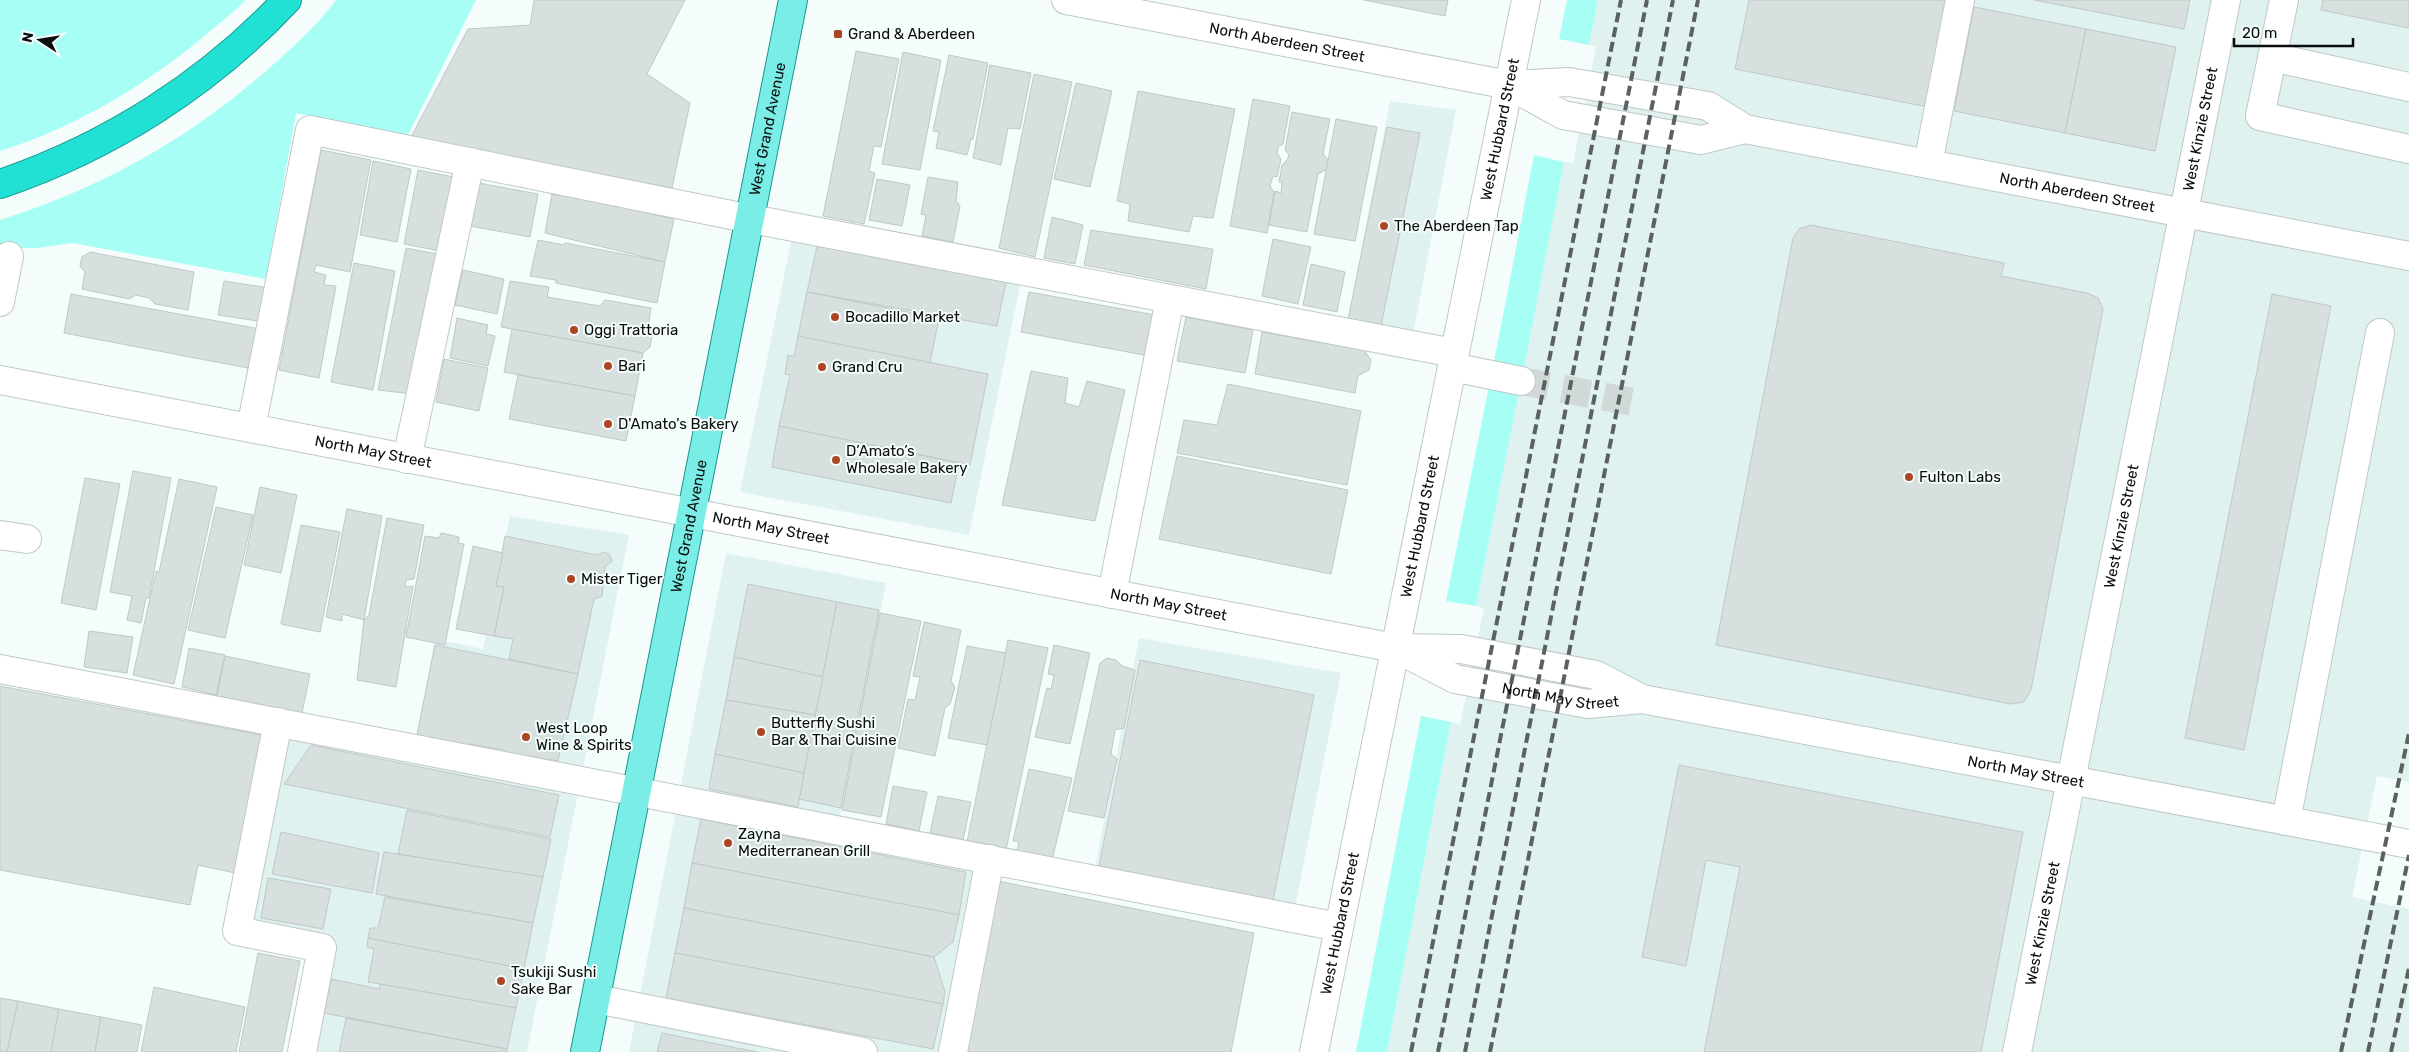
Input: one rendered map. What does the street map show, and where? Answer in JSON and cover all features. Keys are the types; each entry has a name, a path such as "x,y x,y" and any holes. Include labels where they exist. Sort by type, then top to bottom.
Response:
{"highway":[{"path":"0,184 42,170 155,111 218,67 262,27 287,0"}],"main road":[{"name":"West Grand Avenue","path":"586,1052 793,0"}],"street":[{"name":"North Aberdeen Street","path":"1066,0 1093,2 1509,85 1563,115 1701,140 1745,129 2409,256"},
{"name":"West Hubbard Street","path":"1314,1052 1526,0"},
{"path":"1928,164 1960,0"},
{"name":"West Kinzie Street","path":"2017,1052 2226,0"},
{"path":"2284,0 2260,116 2409,149"},
{"path":"2272,57 2409,87"},
{"path":"251,428 310,130 751,219 1170,299 1453,360 1521,380"},
{"path":"407,459 470,162"},
{"path":"0,302 9,256"},
{"path":"1112,594 1170,299"},
{"path":"2286,821 2380,333"},
{"name":"North May Street","path":"0,380 1395,648 1455,679 1588,704 1642,699 2409,844"},
{"path":"0,535 27,539"},
{"path":"0,668 1339,927"},
{"path":"278,722 237,931 322,948 302,1052"},
{"path":"953,1052 990,859"},
{"path":"596,999 863,1052"}],"shaded area":[{"path":"0,0 245,0 184,52 135,87 56,130 0,151"},
{"path":"336,0 476,0 408,135 296,113 266,279 73,243 36,248 0,248 0,220 76,192 112,175 180,136 213,114 275,63 307,33"},
{"path":"1567,0 1598,0 1589,45 1559,39"},
{"path":"1598,0 2409,0 2409,782 2377,776 2352,897 2409,909 2409,1052 1387,1052 1451,722 1460,724 1484,608 1476,606 1564,162 1573,163 1596,47 1589,45"},
{"path":"1390,101 1456,110 1411,345 1345,333"},
{"path":"1534,155 1564,162 1524,368 1494,362"},
{"path":"794,227 1023,271 969,535 740,492"},
{"path":"1489,386 1519,392 1476,606 1446,601"},
{"path":"510,516 629,535 527,1052 302,1052 322,948 237,931 278,722 414,748 435,639 483,649"},
{"path":"726,553 886,583 837,830 990,859 953,1052 629,1052"},
{"path":"1139,638 1341,673 1293,918 1093,879"},
{"path":"1421,716 1451,722 1387,1052 1356,1052"}],"building":[{"path":"534,0 685,0 647,74 690,103 672,188 410,139 468,29 530,25"},
{"path":"1364,0 1448,0 1445,16"},
{"path":"1749,0 1954,0 1933,108 1735,69"},
{"path":"2034,0 2190,0 2184,29"},
{"path":"2323,0 2409,0 2409,28 2321,10"},
{"path":"1974,7 2086,29 2065,133 1954,111"},
{"path":"2086,29 2176,47 2155,151 2065,133"},
{"path":"856,51 899,59 881,147 874,146 869,171 875,173 864,224 823,216"},
{"path":"903,52 941,60 920,170 882,164"},
{"path":"949,55 988,63 973,139 971,139 967,155 936,148 939,132 933,131"},
{"path":"990,65 1031,73 1020,129 1008,128 1001,165 973,158"},
{"path":"1034,74 1072,82 1035,257 999,248"},
{"path":"1076,83 1112,91 1090,187 1054,179"},
{"path":"1138,91 1235,109 1213,218 1193,216 1189,232 1128,221 1130,204 1117,201"},
{"path":"1253,99 1290,106 1283,144 1278,147 1277,153 1281,159 1277,177 1273,176 1270,186 1274,192 1267,233 1230,226"},
{"path":"1292,112 1330,119 1323,154 1328,160 1327,169 1318,174 1307,232 1269,225 1275,191 1281,193 1282,182 1279,182 1282,165 1289,155 1285,150"},
{"path":"1336,119 1377,127 1355,241 1314,234"},
{"name":"The Aberdeen Tap","path":"1387,127 1420,133 1381,326 1348,320"},
{"path":"321,150 371,160 350,272 316,265 314,272 326,275 324,285 336,286 319,378 279,370"},
{"path":"373,161 411,169 397,242 360,235"},
{"path":"418,170 459,178 445,252 404,244"},
{"path":"928,177 958,182 956,201 960,206 953,242 922,236 926,215 921,214"},
{"path":"877,179 910,185 902,226 869,220"},
{"path":"479,183 538,194 530,237 470,226"},
{"path":"552,194 648,211 647,213 674,219 665,262 545,233"},
{"path":"1052,217 1083,225 1075,264 1044,258"},
{"name":"Fulton Labs","path":"1811,225 2004,263 2001,276 2087,293 2098,298 2103,309 2031,690 2024,702 2010,704 1716,645 1793,238 1799,229"},
{"path":"1091,230 1213,249 1206,289 1084,265"},
{"path":"1273,239 1311,247 1298,304 1262,296"},
{"path":"538,240 564,245 565,243 665,262 657,303 530,276"},
{"path":"817,246 1006,282 997,326 807,292"},
{"path":"406,248 442,255 413,394 378,390"},
{"path":"90,252 194,272 188,310 155,304 149,298 136,295 129,299 82,289 85,272 80,266 82,257"},
{"path":"354,263 395,271 373,390 331,382"},
{"path":"1311,264 1345,272 1337,312 1303,305"},
{"path":"463,270 504,279 497,314 455,305"},
{"path":"224,281 269,288 264,322 218,315"},
{"path":"510,281 549,287 547,297 600,306 605,300 651,308 648,329 652,336 650,347 643,353 501,327"},
{"path":"807,292 939,318 930,363 798,336"},
{"path":"1029,292 1155,315 1144,355 1021,332"},
{"path":"71,294 265,330 258,370 64,333"},
{"path":"2272,294 2331,306 2244,750 2185,738"},
{"path":"1186,317 1253,330 1245,373 1177,361"},
{"path":"457,318 488,325 486,334 495,336 488,366 450,358"},
{"path":"512,329 643,353 635,396 504,372"},
{"path":"1262,332 1364,350 1371,360 1369,370 1358,376 1355,393 1255,374"},
{"path":"798,336 988,374 970,465 779,426 790,375 785,374 788,355 794,357"},
{"path":"444,359 488,368 479,411 436,402"},
{"path":"1031,371 1068,378 1065,403 1079,407 1087,381 1125,390 1095,521 1002,505"},
{"path":"518,375 635,396 626,441 509,419"},
{"path":"1228,384 1361,411 1347,485 1177,453 1184,420 1217,425"},
{"path":"779,426 959,463 951,503 772,467"},
{"path":"1177,456 1348,490 1331,574 1159,539"},
{"path":"133,471 171,478 149,598 146,598 141,623 127,620 132,596 110,592"},
{"path":"85,478 120,484 96,610 61,603"},
{"path":"179,479 217,487 174,684 133,675 156,571 159,572"},
{"path":"260,487 297,495 281,573 244,565"},
{"path":"216,507 253,515 225,638 188,630"},
{"path":"347,509 382,516 364,620 342,614 342,621 326,617"},
{"path":"387,518 424,525 414,579 406,580 405,587 413,586 396,687 357,680 364,620 369,615"},
{"path":"301,525 340,532 320,632 281,624"},
{"path":"441,533 459,537 458,543 464,544 445,645 406,637 425,536 439,538"},
{"path":"505,536 597,555 605,552 609,554 612,561 605,567 602,596 594,599 578,674 509,659 513,639 494,636 504,587 496,586"},
{"path":"473,546 503,553 496,586 504,587 494,636 456,629"},
{"path":"748,584 837,602 823,677 734,657"},
{"path":"837,602 879,610 841,808 799,799"},
{"path":"880,613 921,621 881,817 842,810"},
{"path":"924,622 961,630 951,681 955,687 950,704 945,708 935,756 898,748 908,699 915,700 920,677 913,676"},
{"path":"89,631 133,637 127,673 84,667"},
{"path":"1008,640 1048,648 1006,850 967,842"},
{"path":"435,645 578,674 558,761 528,756 521,761 510,759 505,750 470,744 462,749 452,747 444,740 417,735"},
{"path":"1054,645 1090,653 1070,744 1035,737 1047,688 1051,689 1054,675 1048,674"},
{"path":"967,646 1006,653 987,745 948,738"},
{"path":"189,648 225,655 216,695 182,687"},
{"path":"225,656 310,674 302,713 217,696"},
{"path":"734,657 823,677 815,715 726,700"},
{"path":"1107,658 1116,660 1122,666 1135,670 1124,728 1115,730 1111,754 1117,759 1104,818 1068,811 1100,663"},
{"path":"1140,660 1314,695 1273,900 1099,866"},
{"path":"0,686 261,735 235,873 198,865 190,905 0,870"},
{"path":"726,700 815,715 804,773 715,754"},
{"path":"311,745 559,795 550,837 284,784"},
{"path":"715,754 804,773 798,807 709,789"},
{"path":"1679,765 2023,832 1981,1052 1704,1052 1740,867 1706,860 1686,966 1642,957"},
{"path":"1029,769 1072,778 1052,860 1017,852 1019,842 1013,841"},
{"path":"893,786 927,792 919,831 886,824"},
{"path":"938,796 971,802 963,840 930,833"},
{"path":"407,810 551,839 543,877 398,854"},
{"path":"701,819 966,872 959,915 692,863"},
{"path":"281,832 379,853 372,893 272,874"},
{"path":"384,852 543,877 533,923 376,894"},
{"path":"692,863 959,915 953,942 934,957 684,908"},
{"path":"268,878 331,889 323,929 261,918"},
{"path":"998,881 1254,933 1231,1052 965,1052"},
{"path":"385,897 533,923 524,969 368,938 370,928 378,928"},
{"path":"684,908 934,957 945,992 943,1004 675,953"},
{"path":"368,938 524,969 516,1008 368,982 374,949 367,947"},
{"path":"258,953 300,961 282,1052 239,1052"},
{"path":"675,953 943,1004 933,1049 666,998"},
{"path":"331,979 379,989 380,984 516,1008 507,1049 324,1013"},
{"path":"154,987 245,1007 236,1052 141,1052"},
{"path":"0,998 18,1001 7,1052 0,1052"},
{"path":"18,1001 59,1009 51,1052 7,1052"},
{"path":"59,1009 101,1017 95,1052 51,1052"},
{"path":"101,1017 142,1025 137,1052 95,1052"},
{"path":"346,1018 507,1049 507,1052 339,1052"},
{"path":"662,1033 757,1052 657,1052"}],"tunnel":[{"path":"1521,381 1643,404"}],"railway":[{"path":"1411,1052 1621,0"},
{"path":"1438,1052 1647,0"},
{"path":"1465,1052 1673,0"},
{"path":"1490,1052 1698,0"},
{"path":"2341,1052 2409,733"},
{"path":"2368,1052 2409,855"},
{"path":"2391,1052 2409,968"}],"place":[{"name":"Grand & Aberdeen","path":"838,34"},
{"name":"The Aberdeen Tap","path":"1384,226"},
{"name":"Bocadillo Market","path":"835,317"},
{"name":"Oggi Trattoria","path":"574,330"},
{"name":"Bari","path":"608,366"},
{"name":"Grand Cru","path":"822,367"},
{"name":"D'Amato's Bakery","path":"608,424"},
{"name":"D’Amato’s Wholesale Bakery","path":"836,460"},
{"name":"Fulton Labs","path":"1909,477"},
{"name":"Mister Tiger","path":"571,579"},
{"name":"Butterfly Sushi Bar & Thai Cuisine","path":"761,732"},
{"name":"West Loop Wine & Spirits","path":"526,737"},
{"name":"Zayna Mediterranean Grill","path":"728,843"},
{"name":"Tsukiji Sushi Sake Bar","path":"501,981"}]}
